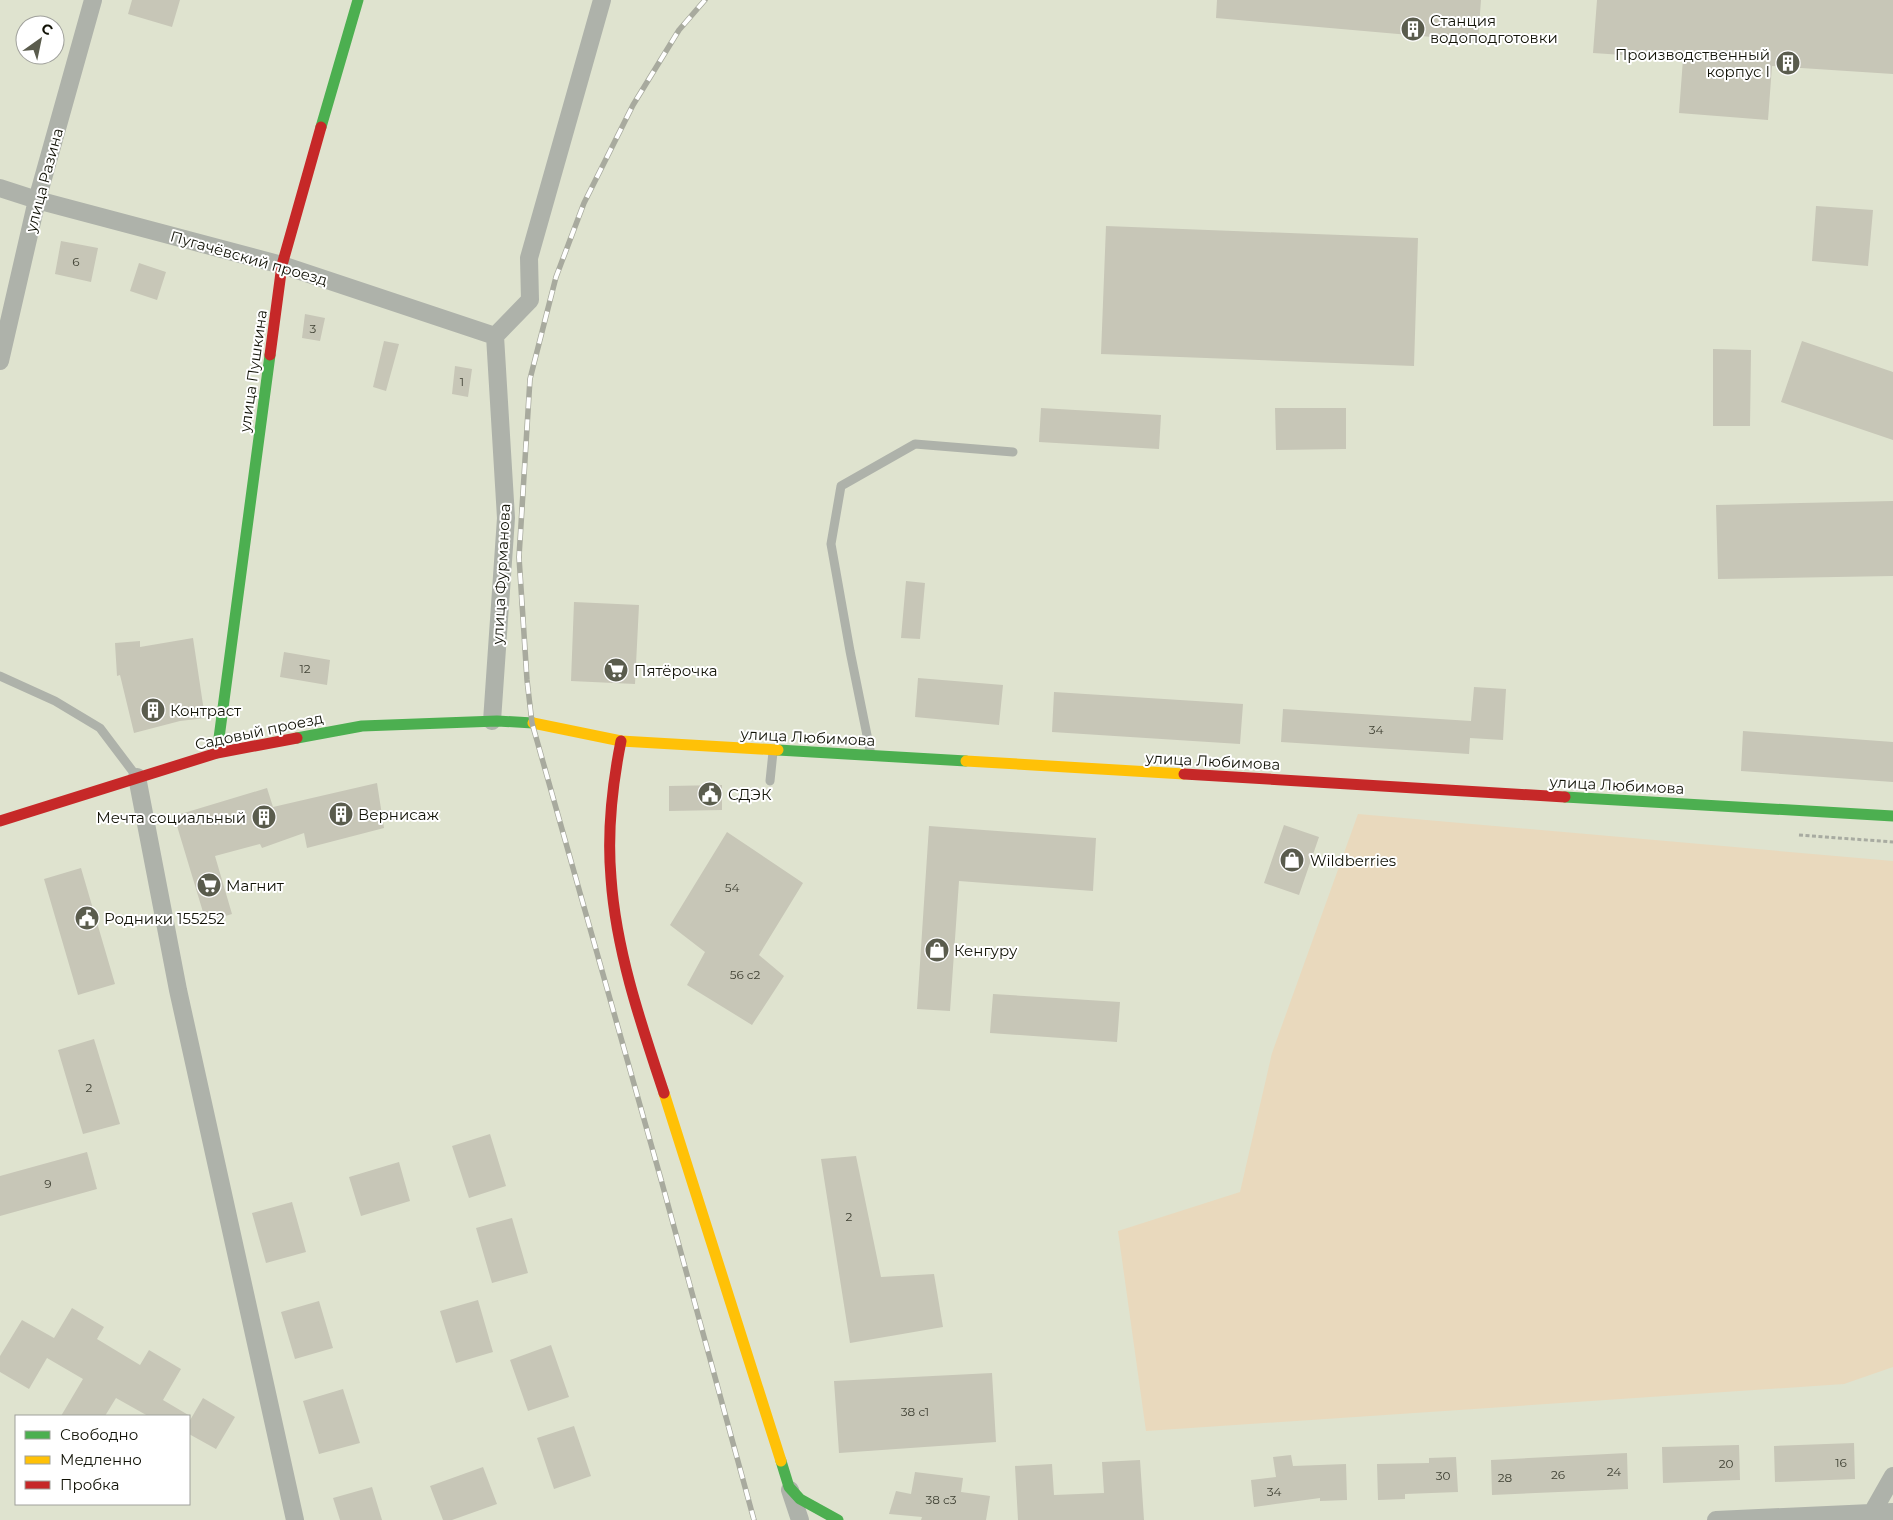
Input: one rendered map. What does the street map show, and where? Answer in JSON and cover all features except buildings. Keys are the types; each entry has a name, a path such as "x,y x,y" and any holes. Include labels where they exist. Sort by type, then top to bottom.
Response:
{"main road":[{"name":"улица Пушкина","path":"217,753 282,265 358,0"},
{"name":"Садовый проезд","path":"0,821 217,753 362,726 492,721 532,723"},
{"name":"улица Любимова","path":"532,723 621,741 1893,816"},
{"path":"621,741 614,782 610,857 613,898 625,963 654,1063 789,1487 800,1499 838,1520"}],"street":[{"name":"улица Разина","path":"0,361 37,200 93,0"},
{"path":"495,336 530,300 529,258 602,0"},
{"name":"Пугачёвский проезд","path":"0,188 37,200 282,265 495,336"},
{"name":"улица Фурманова","path":"492,721 506,518 495,336"},
{"path":"137,777 180,999 295,1520"},
{"path":"1870,1517 1893,1476"},
{"path":"789,1487 800,1520"},
{"path":"1716,1520 1870,1517 1893,1512"}],"lane":[{"path":"871,755 830,544 841,486 915,444 1013,452"},
{"path":"0,676 55,701 100,728 137,777"},
{"path":"770,781 773,750"}],"shaded area":[{"path":"1358,814 1893,861 1893,1367 1844,1384 1146,1431 1118,1231 1240,1192 1272,1053"}],"railway":[{"path":"705,0 679,30 633,105 584,203 556,277 530,379 519,557 527,680 532,723 662,1183 754,1520"}],"traffic: fast":[{"path":"321,127 358,0"},
{"path":"217,753 270,355"},
{"path":"297,738 362,726 497,721 533,723"},
{"path":"778,750 966,761"},
{"path":"1565,797 1893,816"},
{"path":"781,1461 789,1487 800,1499 838,1520"}],"traffic: slow":[{"path":"533,723 621,741 778,750"},
{"path":"966,761 1184,774"},
{"path":"664,1093 781,1461"}],"traffic: jam":[{"path":"270,355 282,265 321,127"},
{"path":"0,821 217,753 297,738"},
{"path":"621,741 615,775 610,826 610,861 614,905 618,933 631,987 664,1093"},
{"path":"1184,774 1565,797"}],"place":[{"name":"Станция водоподготовки","path":"1413,29"},
{"name":"Производственный корпус I","path":"1788,63"},
{"name":"Пятёрочка","path":"616,670"},
{"name":"Контраст","path":"153,710"},
{"name":"СДЭК","path":"710,794"},
{"name":"Вернисаж","path":"341,814"},
{"name":"Мечта социальный","path":"264,817"},
{"name":"Wildberries","path":"1292,860"},
{"name":"Магнит","path":"209,885"},
{"name":"Родники 155252","path":"87,918"},
{"name":"Кенгуру","path":"937,950"}]}
